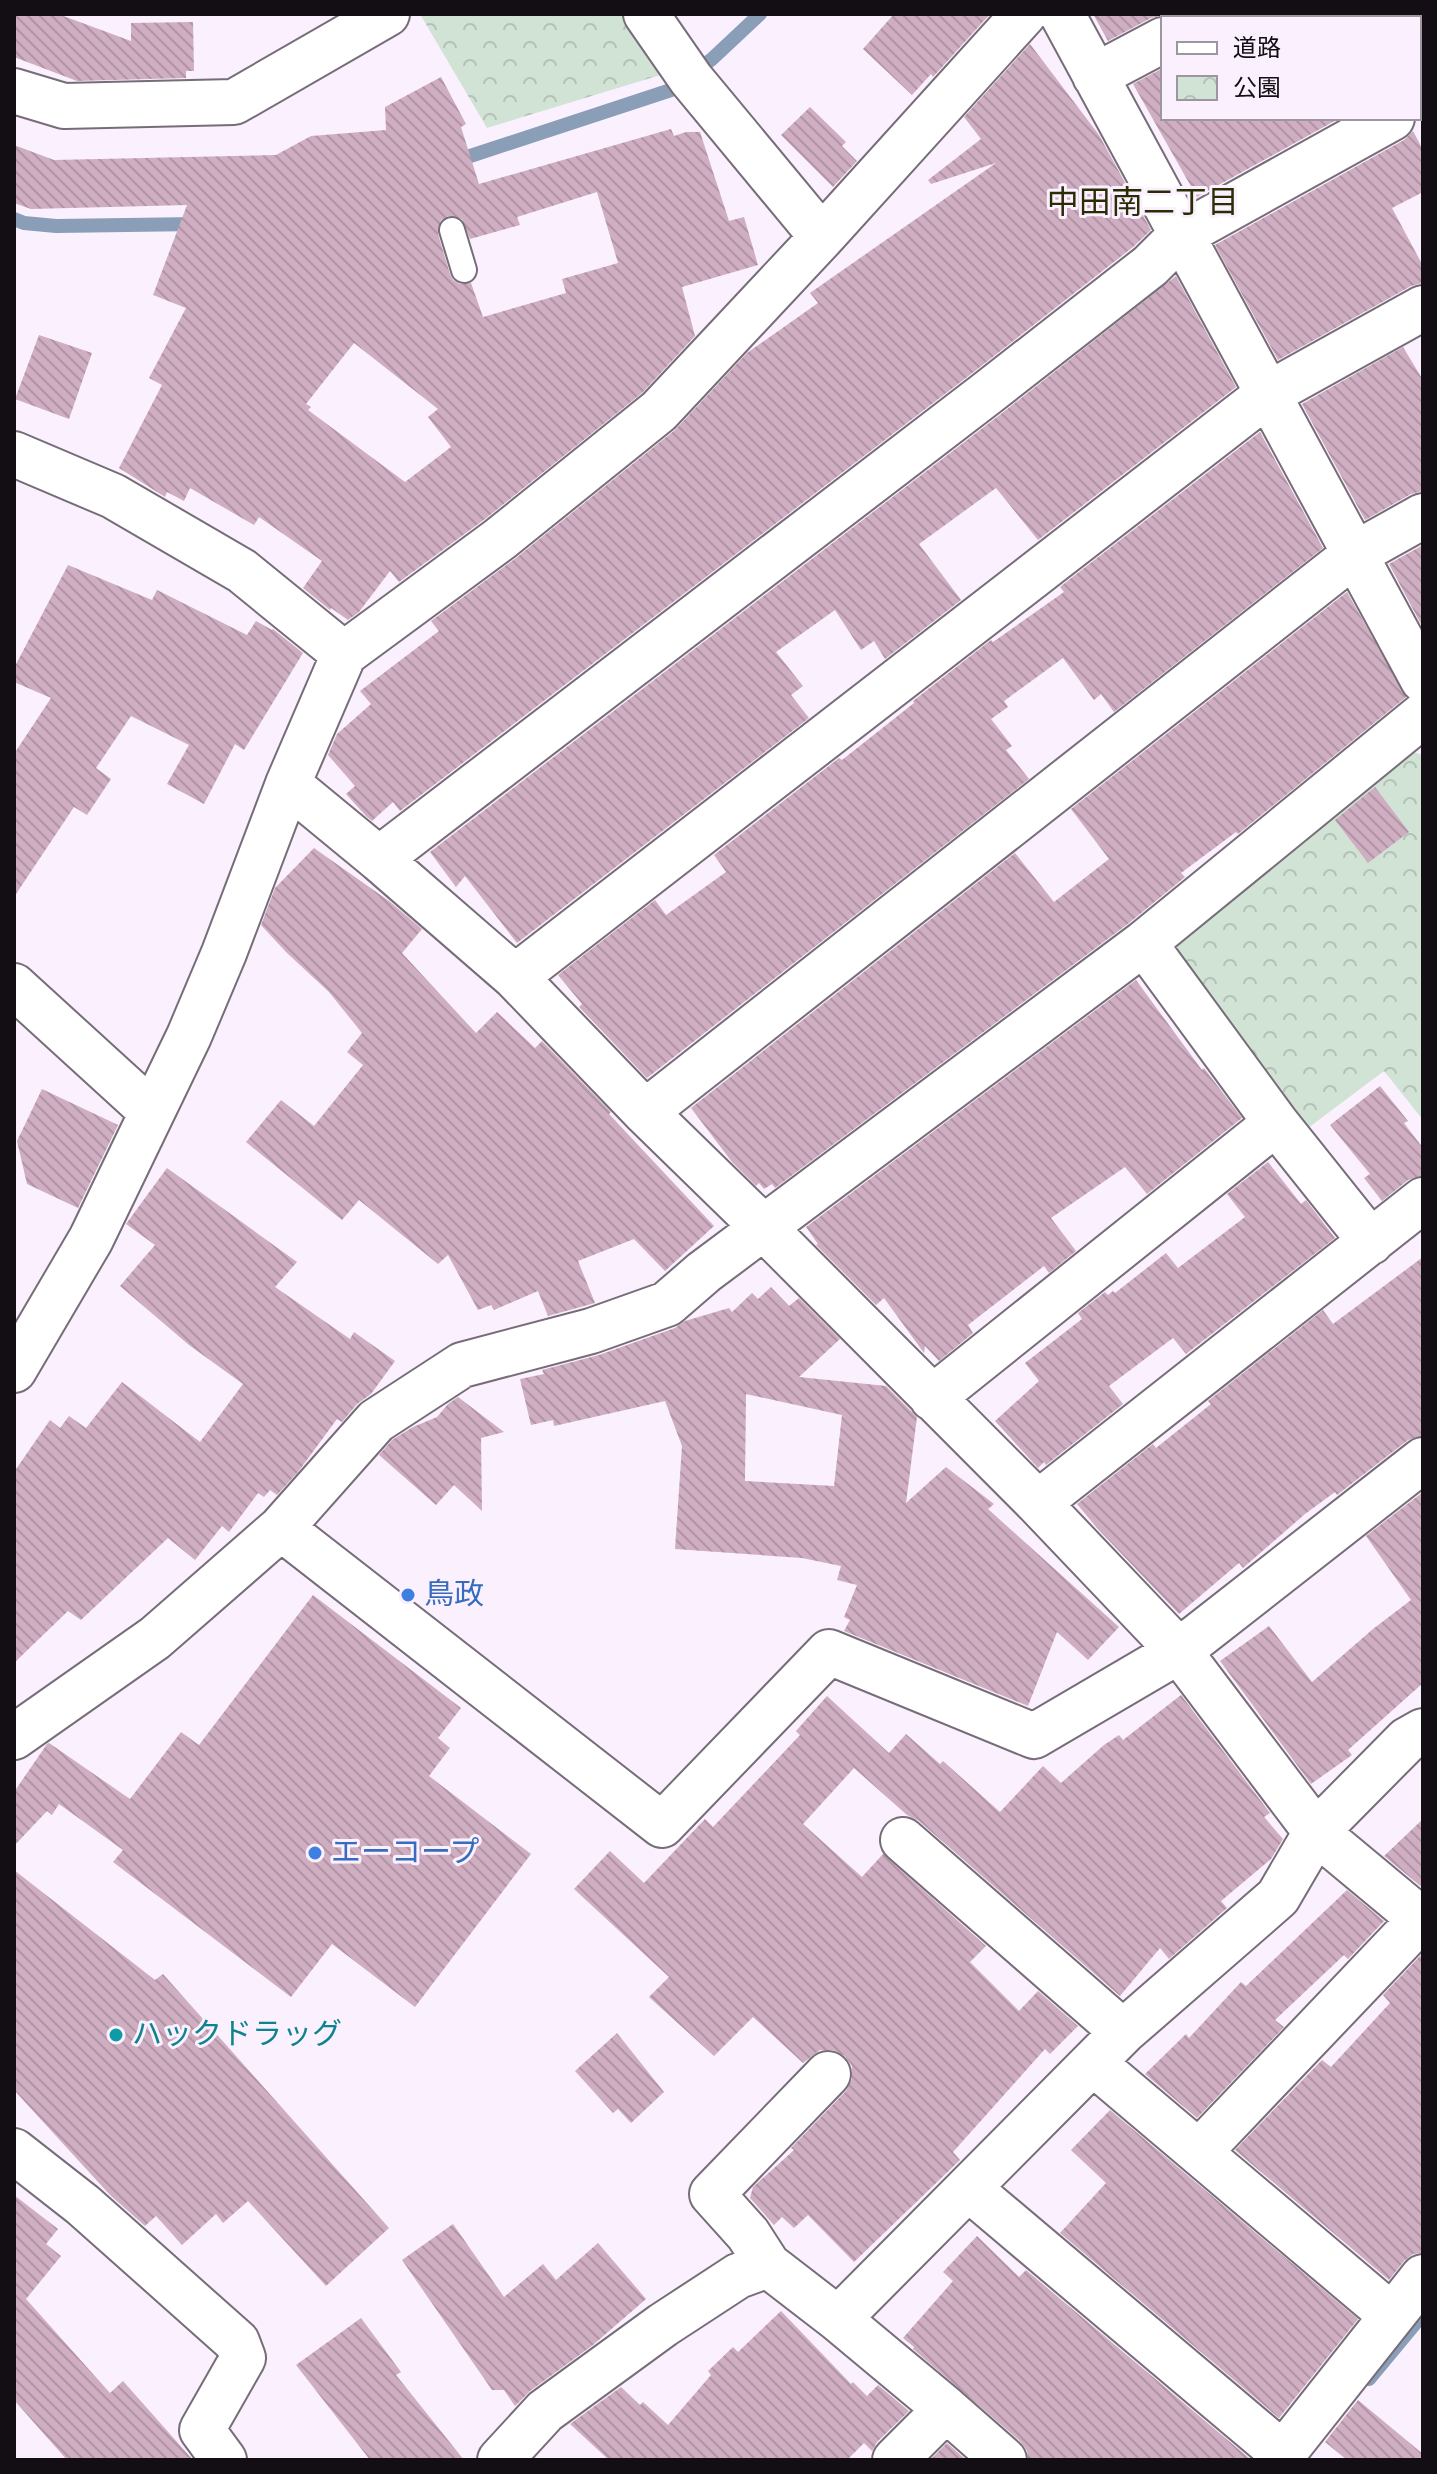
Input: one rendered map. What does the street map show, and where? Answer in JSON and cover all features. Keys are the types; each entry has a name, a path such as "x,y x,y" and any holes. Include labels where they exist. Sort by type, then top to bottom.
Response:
{"street":[{"path":"14,91 64,106 234,102 387,14"},
{"path":"646,14 691,79 822,237"},
{"path":"16,1364 91,1239 189,1036 288,784 344,654 500,539 659,411 1024,14"},
{"path":"1062,14 1423,680"},
{"path":"1095,76 1161,41"},
{"path":"379,859 1150,266 1181,235 1388,120"},
{"path":"515,977 1268,394 1423,308"},
{"path":"14,454 113,496 242,571 344,654"},
{"path":"645,1112 1355,554 1423,516"},
{"path":"14,1737 155,1638 281,1528 376,1421 462,1365 591,1331 667,1304 704,1272 1144,943 1423,715"},
{"path":"288,784 515,977 645,1112 1038,1503 1179,1651 1316,1832 1422,1920 1199,2152"},
{"path":"1144,943 1276,1123 1371,1242"},
{"path":"14,986 151,1111"},
{"path":"932,1398 1276,1123"},
{"path":"1038,1503 1423,1200"},
{"path":"281,1528 662,1825 829,1652 1034,1736 1179,1651 1423,1460"},
{"path":"838,2319 1123,2032 1278,1897 1316,1832 1418,1742"},
{"path":"903,1840 1123,2032"},
{"path":"1093,2063 1391,2315"},
{"path":"828,2074 712,2194 748,2234 768,2265 838,2319 1004,2460"},
{"path":"14,2151 83,2205 237,2342 243,2358 202,2430 224,2460"},
{"path":"968,2188 1281,2457 1423,2277"},
{"path":"500,2460 545,2411 663,2325 738,2276 768,2265"},
{"path":"895,2460 946,2409"}],"lane":[{"path":"452,230 464,270"}],"green space":[{"path":"420,14 626,14 667,73 487,128"},
{"path":"1413,752 1423,755 1423,1120 1384,1071 1304,1131 1171,963 1180,934"}],"building":[{"path":"14,14 58,14 131,41 131,23 193,22 194,71 186,71 186,78 77,81 14,57"},
{"path":"894,14 990,14 933,77 931,74 912,95 863,49"},
{"path":"1093,14 1163,15 1151,18 1108,41"},
{"path":"1030,44 1099,135 1151,230 971,374 400,811 393,802 372,821 366,816 346,794 355,786 328,755 337,734 371,704 360,691 439,631 431,621 516,558 675,430 747,353 818,303 810,293 996,163 931,184 928,180 981,139 964,117"},
{"path":"1161,69 1161,120 1336,120 1197,197 1133,84"},
{"path":"441,77 466,124 461,127 479,184 671,129 674,136 700,132 729,221 744,217 758,265 682,287 695,336 642,393 485,519 399,582 390,571 359,612 348,620 303,588 322,561 259,517 254,525 190,488 184,501 167,492 165,497 119,468 162,385 149,378 186,308 153,295 187,205 31,209 14,203 14,145 54,160 276,155 311,136 386,130 385,107","holes":["597,192 618,263 562,279 566,293 483,317 471,283 460,284 450,274 438,234 441,220 448,216 462,219 470,239 520,225 517,217","354,343 438,409 428,417 451,447 405,482 308,410 311,407 306,404"]},
{"path":"810,107 846,142 842,146 857,161 833,187 781,135"},
{"path":"1413,131 1423,150 1423,192 1392,208 1423,266 1423,283 1411,286 1278,360 1215,245 1404,140"},
{"path":"1176,276 1236,387 1038,540 996,488 919,544 961,600 885,659 874,641 861,650 835,610 776,652 803,686 791,695 809,718 517,943 465,876 456,887 430,852"},
{"path":"39,335 92,353 69,419 15,399"},
{"path":"1403,347 1423,380 1423,491 1411,494 1365,520 1302,404"},
{"path":"1260,432 1323,548 1114,712 1101,694 1094,700 1063,658 1004,701 1008,707 991,719 1012,746 1006,750 1029,779 647,1078 579,1007 582,1004 558,975 655,900 666,915 726,872 714,855 839,758 842,760 991,640 993,642 1064,592 1060,587"},
{"path":"1423,545 1423,628 1389,564"},
{"path":"68,565 152,600 157,590 247,635 256,621 273,629 303,653 244,750 235,744 204,804 167,784 189,745 131,716 96,768 111,779 87,815 74,807 14,897 14,754 51,698 14,682 14,668"},
{"path":"1347,592 1406,697 1238,834 1236,832 1181,873 1185,877 1129,923 775,1188 772,1184 764,1189 759,1183 756,1186 732,1162 691,1108 1015,853 1054,902 1109,859 1071,809"},
{"path":"1375,787 1409,832 1368,863 1335,820"},
{"path":"314,848 389,901 422,929 402,953 476,1033 497,1012 535,1048 542,1041 714,1226 665,1271 634,1239 578,1261 595,1303 548,1316 538,1291 494,1310 491,1305 478,1310 448,1255 438,1264 359,1200 342,1220 246,1142 281,1100 314,1126 363,1065 347,1052 362,1033 329,992 261,925 275,888"},
{"path":"1136,980 1202,1070 1204,1068 1242,1118 1147,1194 1125,1167 1051,1218 1076,1251 1049,1273 1044,1266 968,1325 973,1333 939,1361 925,1346 924,1353 884,1298 876,1305 816,1245 806,1227"},
{"path":"1380,1086 1408,1121 1404,1123 1423,1148 1423,1176 1408,1180 1382,1201 1364,1178 1370,1174 1330,1125"},
{"path":"42,1089 118,1125 78,1208 27,1184 17,1141"},
{"path":"1268,1162 1301,1204 1306,1200 1335,1238 1186,1354 1173,1338 1109,1386 1123,1404 1046,1465 1044,1462 1038,1468 995,1421 1039,1381 1025,1363 1082,1319 1078,1313 1105,1292 1108,1295 1113,1291 1115,1293 1166,1253 1178,1268 1245,1217 1227,1194"},
{"path":"167,1168 297,1262 275,1287 350,1339 354,1332 395,1361 371,1394 357,1404 342,1422 337,1419 277,1495 270,1490 264,1497 258,1493 229,1532 222,1526 195,1560 168,1538 81,1620 68,1611 14,1663 14,1472 50,1420 60,1428 69,1416 86,1428 122,1382 200,1442 243,1384 189,1345 120,1286 155,1245 126,1224"},
{"path":"1423,1257 1423,1436 1408,1440 1337,1495 1335,1492 1243,1568 1239,1563 1179,1614 1077,1504 1153,1444 1156,1448 1211,1404 1208,1401 1323,1310 1333,1324"},
{"path":"771,1287 789,1306 799,1298 840,1339 799,1377 886,1386 917,1417 906,1503 946,1467 994,1504 988,1509 1119,1627 1088,1660 1057,1632 1028,1706 844,1631 850,1620 844,1617 857,1585 837,1580 841,1566 802,1558 675,1549 682,1446 665,1401 554,1426 553,1420 531,1425 520,1379 599,1355 675,1328 685,1321 729,1308 732,1312 752,1293 758,1299","holes":["746,1394 842,1415 834,1486 745,1481"]},
{"path":"458,1397 504,1432 481,1438 482,1511 454,1485 436,1505 379,1455 392,1440 437,1417"},
{"path":"1423,1492 1423,1683 1348,1750 1352,1755 1311,1784 1220,1661 1269,1626 1312,1682 1411,1600 1366,1536"},
{"name":"エーコープ","path":"313,1595 461,1708 438,1738 450,1748 429,1776 531,1854 415,2007 332,1944 291,1997 113,1862 123,1850 59,1804 52,1815 47,1811 14,1846 14,1792 47,1744 130,1799 181,1732 199,1745"},
{"path":"1181,1695 1270,1813 1264,1817 1283,1839 1271,1859 1221,1901 1227,1908 1169,1959 1160,1948 1120,1996 854,1768 803,1824 862,1877 883,1854 986,1946 970,1962 1019,2011 1038,1991 1078,2026 1050,2054 1045,2049 953,2152 960,2160 854,2262 808,2215 794,2228 782,2217 774,2225 750,2198 753,2187 794,2150 791,2148 846,2091 852,2079 852,2066 845,2056 833,2050 820,2050 803,2063 753,2017 714,2056 649,1997 669,1977 574,1889 610,1851 644,1883 705,1819 713,1827 800,1735 796,1731 827,1696 889,1753 906,1734 940,1764 943,1761 1000,1812 1043,1766 1061,1783 1104,1745 1119,1735 1123,1740"},
{"path":"1423,1819 1423,1888 1384,1856"},
{"name":"ハックドラッグ","path":"14,1870 155,1980 163,1974 389,2228 326,2286 248,2201 223,2223 216,2214 182,2245 156,2216 145,2226 110,2195 14,2090"},
{"path":"1347,1890 1384,1921 1348,1959 1344,1955 1275,2020 1284,2027 1197,2118 1145,2074 1186,2034 1189,2038 1241,1982 1246,1986"},
{"path":"1423,1953 1423,2253 1413,2254 1404,2261 1389,2280 1235,2150 1322,2060 1331,2067 1390,2003 1383,1995"},
{"path":"617,2033 664,2092 631,2123 618,2109 613,2113 575,2071"},
{"path":"1110,2110 1358,2319 1279,2418 1060,2233 1106,2183 1071,2150"},
{"path":"14,2195 58,2229 46,2244 61,2256 26,2299 110,2393 123,2381 193,2460 67,2460 14,2400"},
{"path":"453,2224 504,2297 543,2264 556,2280 598,2243 646,2299 515,2406 504,2390 492,2390 402,2260"},
{"path":"977,2236 1019,2277 1026,2270 1249,2458 1028,2460 1027,2451 1020,2441 903,2338 953,2281 943,2272"},
{"path":"781,2311 851,2384 853,2382 867,2396 878,2385 909,2411 877,2442 872,2451 864,2443 847,2460 609,2460 570,2424 621,2387 668,2425 711,2375 708,2371 733,2347 738,2352"},
{"path":"361,2318 401,2372 396,2375 464,2460 370,2460 296,2365"},
{"path":"1358,2400 1423,2454 1423,2460 1347,2460 1325,2442"},
{"path":"947,2443 966,2460 930,2460"}],"waterway":[{"path":"452,162 671,90 712,59 760,14"},
{"path":"14,219 56,226 197,224"},
{"path":"1369,2379 1423,2314"}],"place":[{"name":"鳥政","path":"408,1595"},
{"name":"エーコープ","path":"315,1853"},
{"name":"ハックドラッグ","path":"116,2035"}],"district":[{"name":"中田南二丁目","path":"1143,203"}]}
